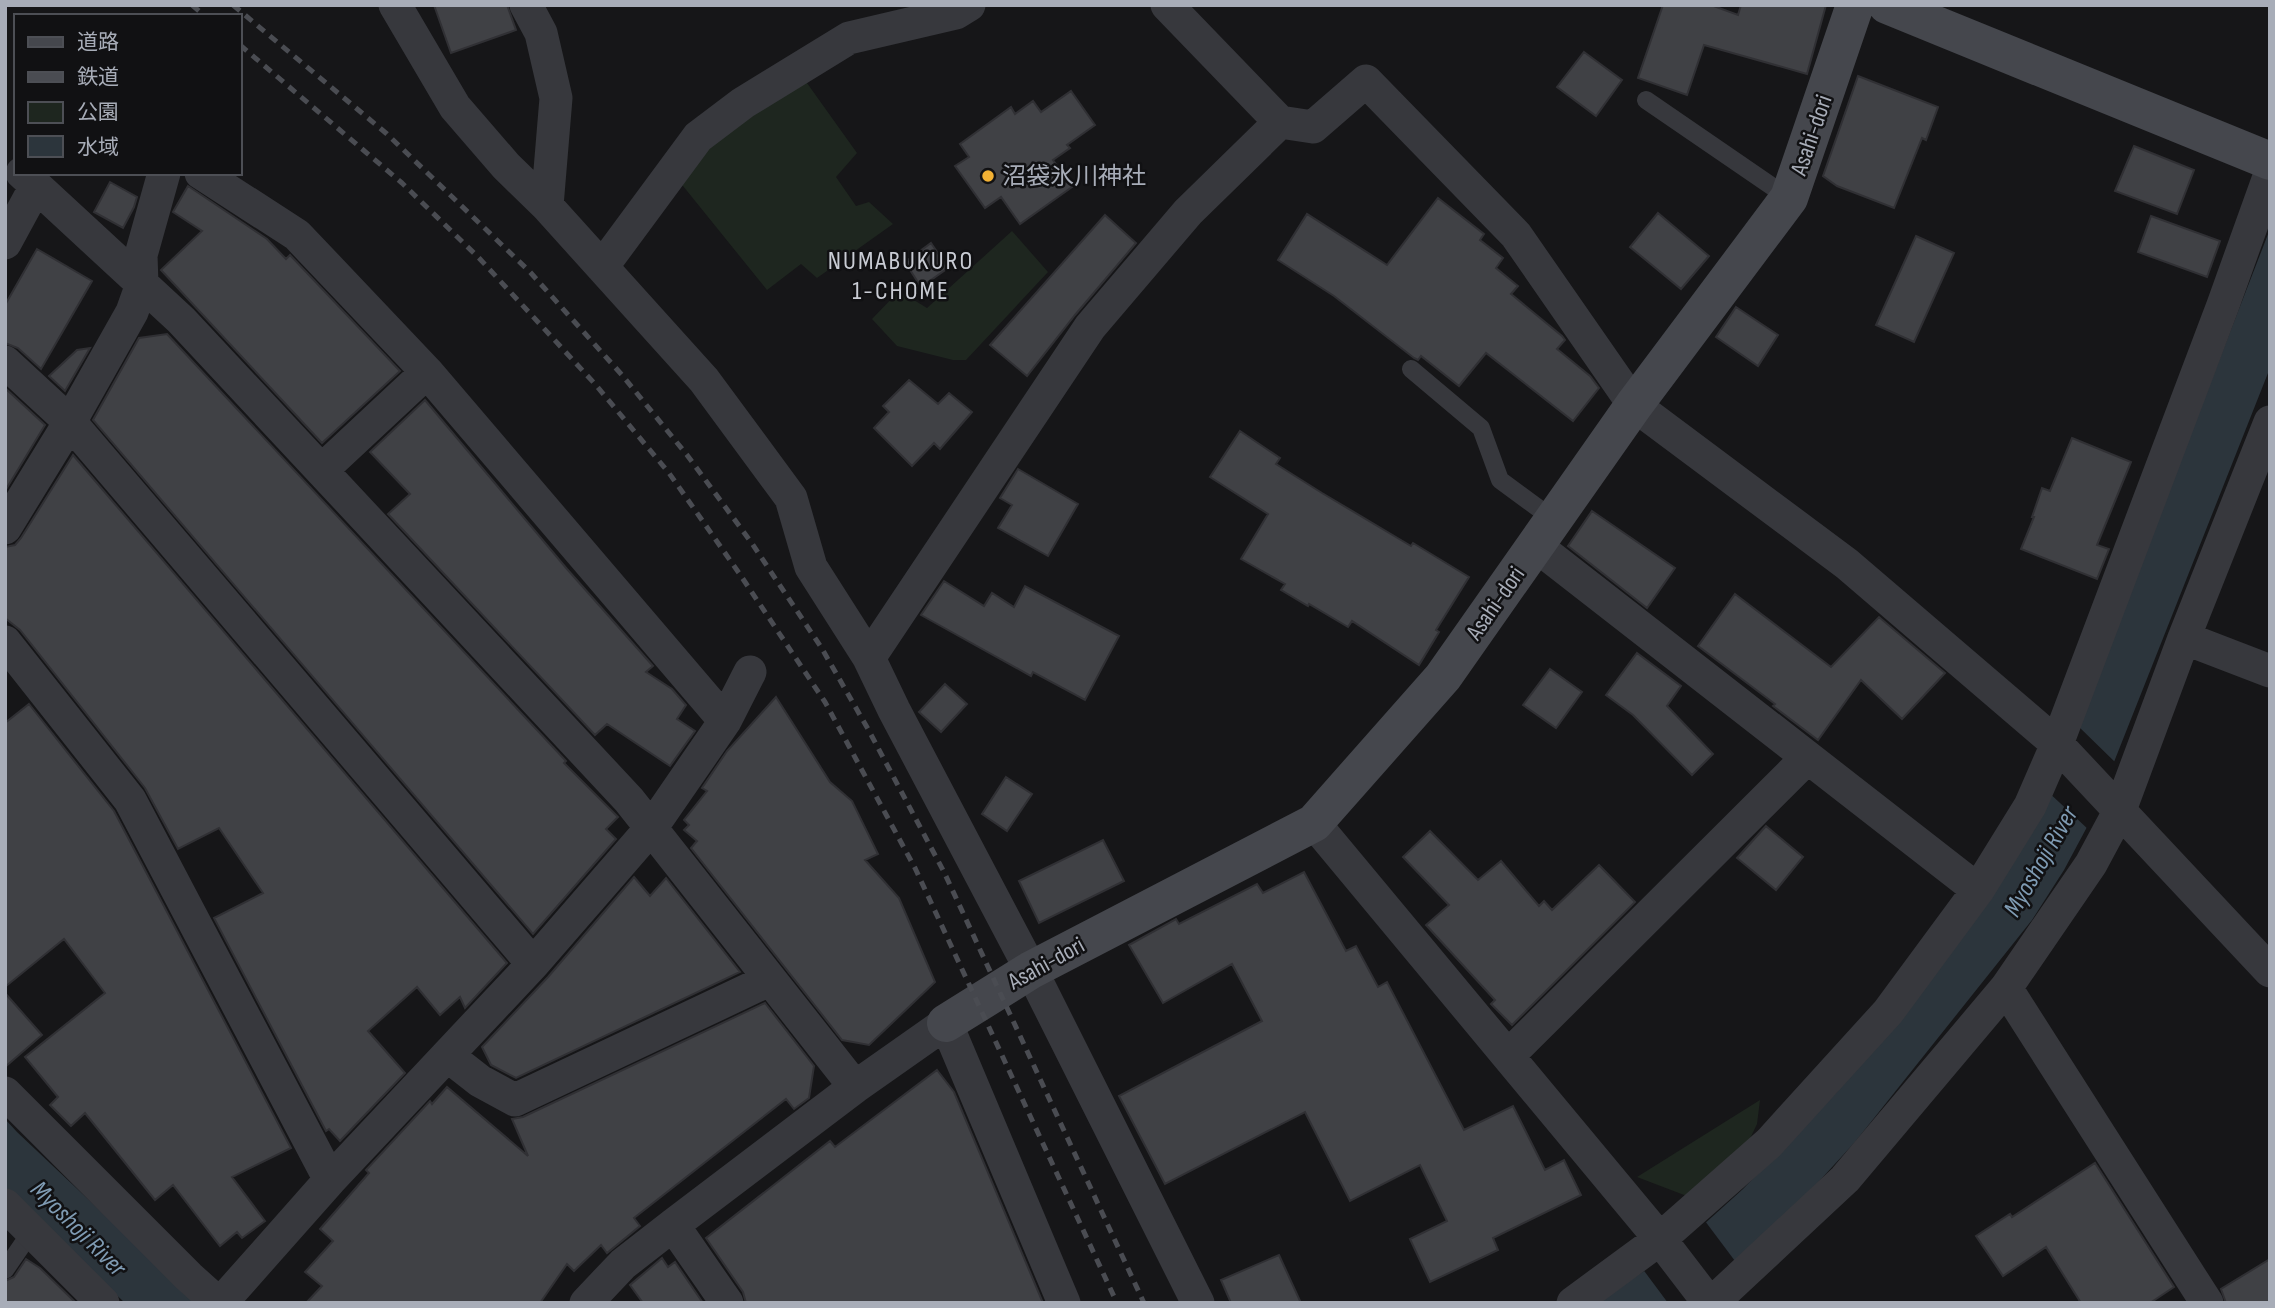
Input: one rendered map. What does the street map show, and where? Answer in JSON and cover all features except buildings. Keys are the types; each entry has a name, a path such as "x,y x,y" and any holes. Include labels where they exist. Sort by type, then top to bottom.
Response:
{"street":[{"path":"395,5 455,107 704,380 792,498 811,567 869,658 1031,970 1198,1303"},
{"path":"526,5 541,33 556,99 547,206"},
{"path":"602,267 698,137 743,103 849,38 956,13 969,5"},
{"path":"1167,5 1280,122 1313,127 1366,81 1516,235 1634,405 1847,564 2060,747 2270,971"},
{"name":"Asahi-dori","path":"946,1023 1031,970 1314,822 1443,677 1634,405 1790,198 1855,5"},
{"path":"1887,5 2270,161"},
{"path":"869,658 1090,327 1188,212 1280,122"},
{"path":"1573,1303 1665,1246 1769,1143 1888,1012 1979,890 2030,806 2060,747 2270,174"},
{"path":"5,528 70,422 132,312 142,285 141,255 163,175"},
{"path":"204,175 297,235 427,372 724,722"},
{"path":"5,243 24,176 181,320 629,800 855,1087"},
{"path":"5,362 70,422 533,964"},
{"path":"322,470 427,372"},
{"path":"1314,822 1707,1299 1845,1179 2006,988 2091,864 2112,802 2184,638 2270,422"},
{"path":"1544,532 1807,758 1979,890"},
{"path":"2184,638 2270,671"},
{"path":"5,642 130,800 330,1180"},
{"path":"5,1093 220,1303 330,1180 533,964 652,827 724,722 750,672"},
{"path":"1508,1056 1807,758"},
{"path":"448,1056 480,1081 515,1100 769,980"},
{"path":"2006,988 2207,1303"},
{"path":"586,1303 623,1264 673,1224 855,1087 946,1023 1064,1303"},
{"path":"5,1205 103,1303"},
{"path":"673,1224 727,1303"}],"lane":[{"path":"1646,100 1790,198"},
{"path":"1411,369 1481,428 1500,480 1544,532"},
{"path":"5,1270 31,1231"}],"green space":[{"path":"802,76 857,153 836,177 856,206 869,202 893,224 817,278 801,264 767,290 679,181 702,145"},
{"path":"1012,231 1048,272 966,360 953,360 897,346 872,319 899,291 927,308"},
{"path":"1760,1100 1757,1124 1747,1145 1692,1198 1637,1177"}],"water":[{"name":"Myoshoji River","path":"2270,229 2270,368 2114,762 2087,827 2064,870 2032,920 1855,1142 1801,1201 1690,1303 1595,1303 1672,1253 1743,1189 1837,1092 2077,727"},
{"name":"Myoshoji River","path":"5,1119 198,1303 125,1303 5,1190"}],"pier":[{"path":"2076,724 2117,764 2089,830 2045,789"},
{"path":"1705,1221 1738,1265 1695,1303 1668,1303 1642,1268"}],"railway":[{"path":"192,5 203,14"},
{"path":"233,5 387,134 530,272 622,375 687,455 751,542 821,647 944,872 1144,1303"},
{"path":"242,47 402,183 479,258 595,384 669,473 739,573 825,702 915,868 1117,1303"}],"place":[{"name":"沼袋氷川神社","path":"988,176"}],"district":[{"name":"NUMABUKURO 1-CHOME","path":"901,275"}]}
